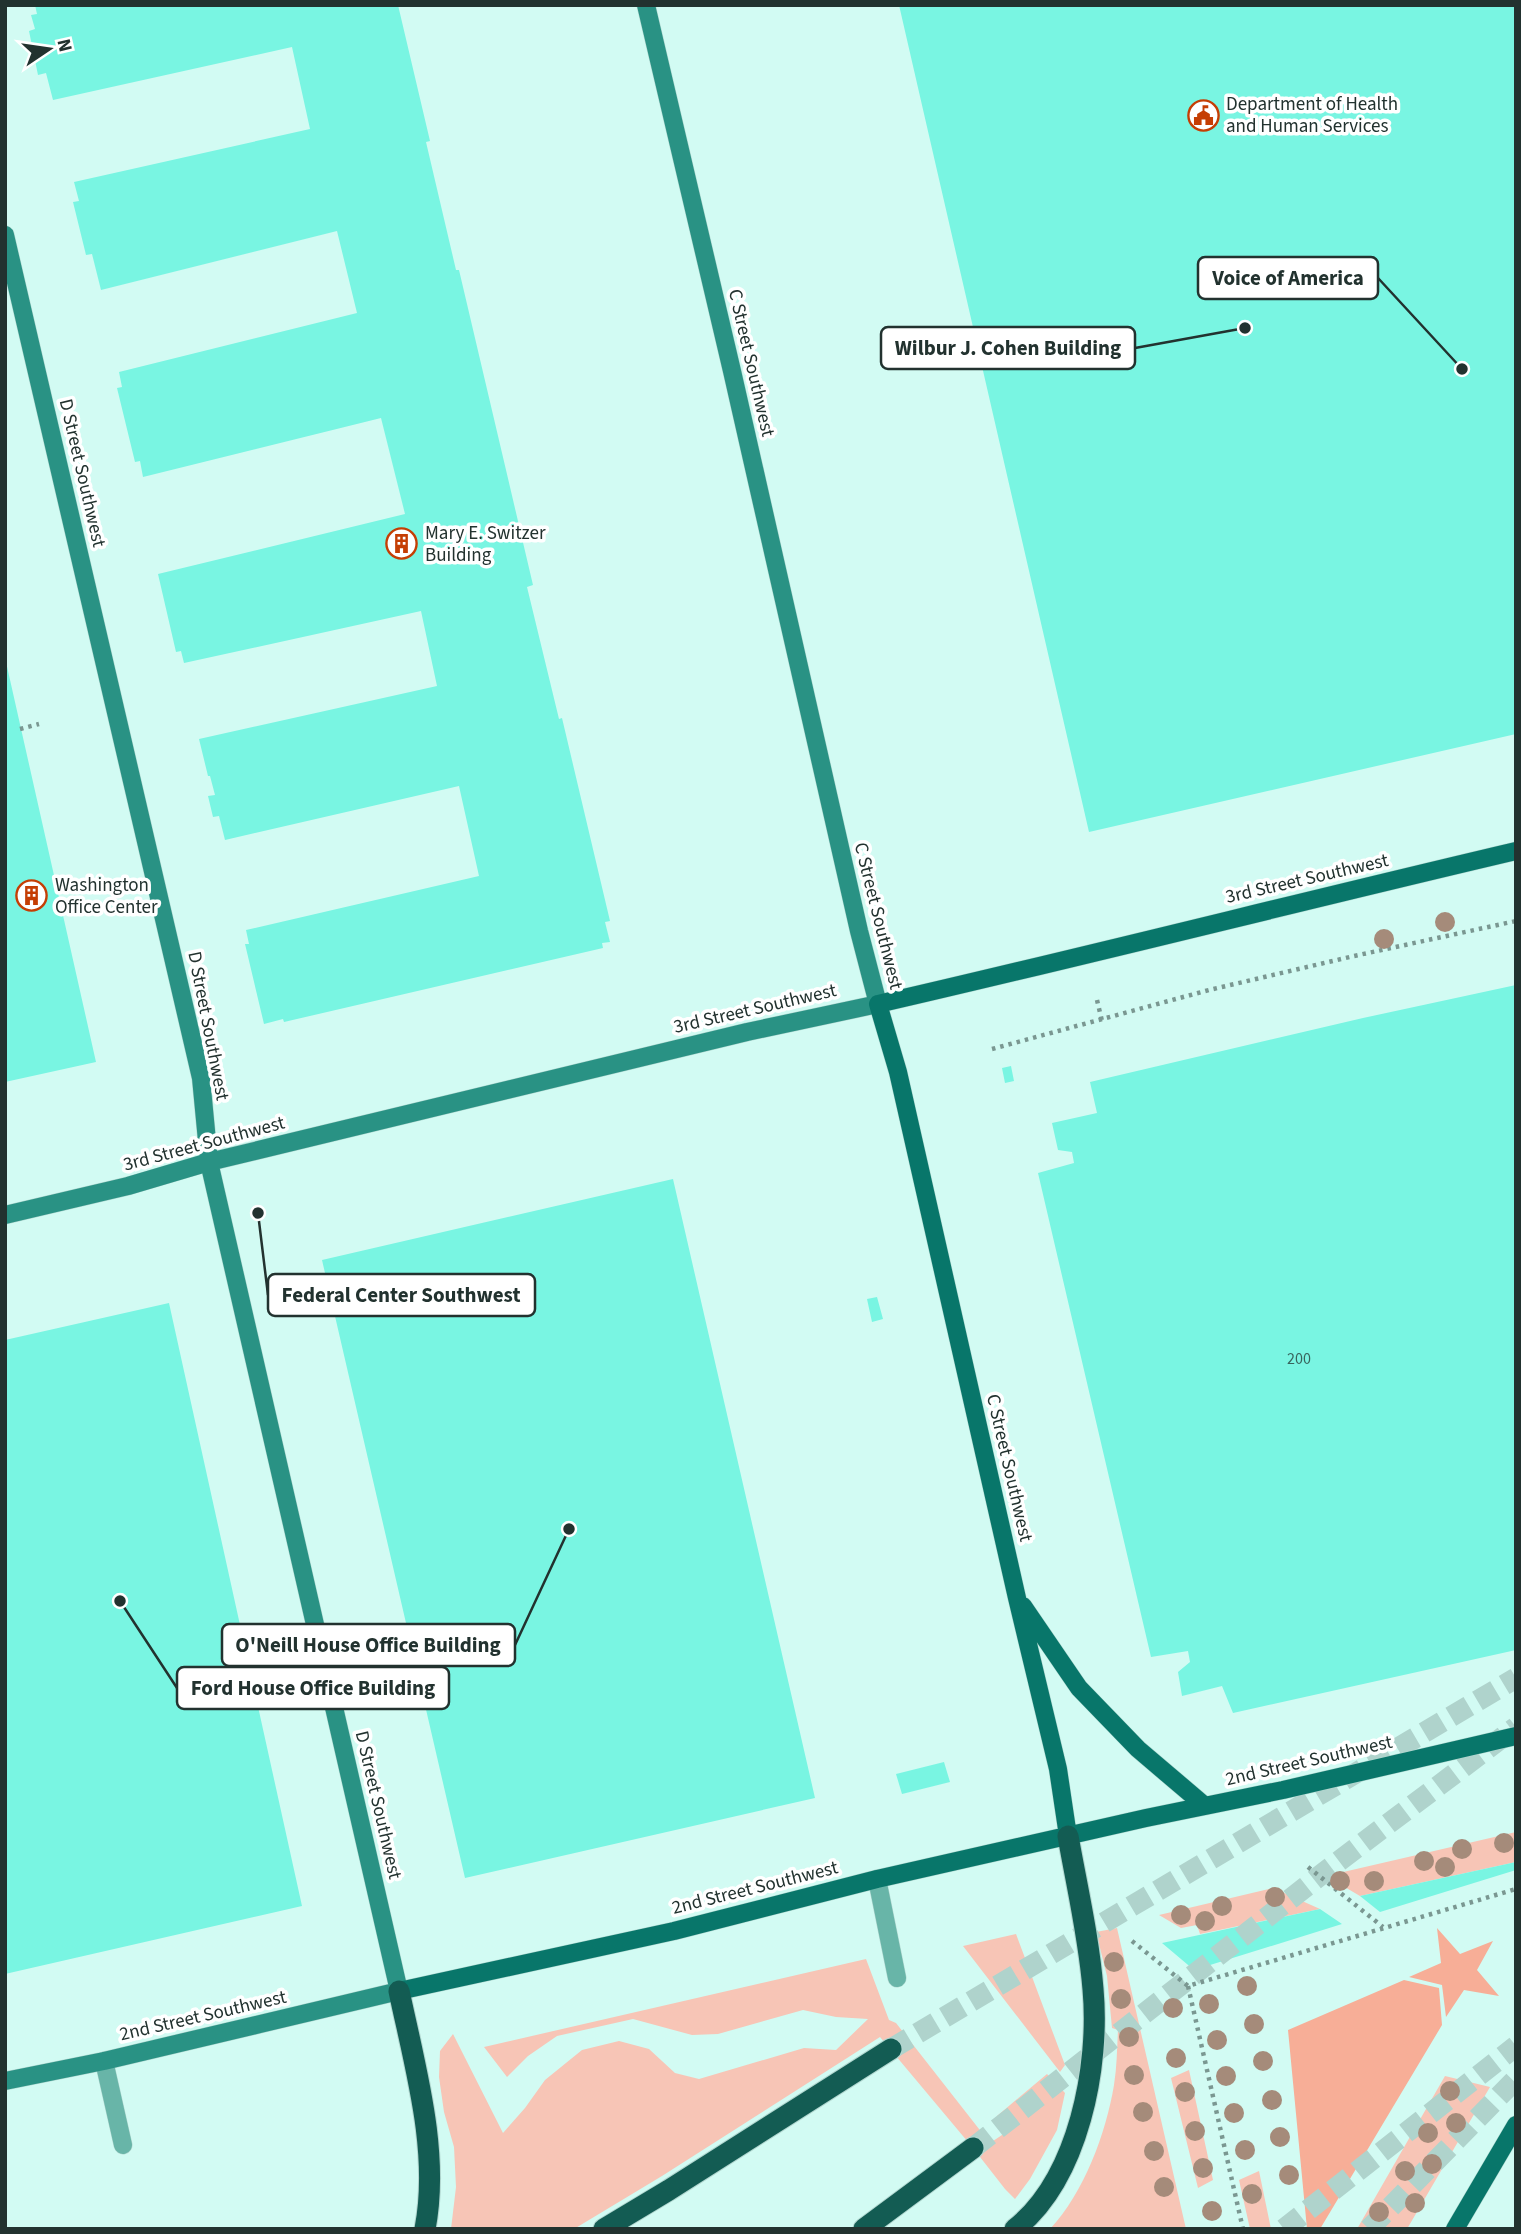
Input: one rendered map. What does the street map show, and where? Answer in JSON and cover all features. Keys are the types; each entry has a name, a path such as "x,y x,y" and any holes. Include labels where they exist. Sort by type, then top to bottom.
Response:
{"highway":[{"path":"1015,2229 1040,2205 1057,2177 1073,2143 1090,2073 1094,1990 1068,1836"},
{"path":"399,1991 428,2141 425,2229"},
{"path":"604,2229 891,2049"},
{"path":"864,2229 973,2148"}],"main road":[{"name":"3rd Street Southwest","path":"878,1004 1516,852"},
{"name":"C Street Southwest","path":"878,1004 901,1086 1058,1769 1068,1836"},
{"path":"1017,1598 1079,1688 1138,1749 1205,1806"},
{"name":"2nd Street Southwest","path":"399,1991 674,1931 877,1879 1516,1736"},
{"path":"1455,2229 1516,2125"}],"street":[{"name":"C Street Southwest","path":"646,5 878,1004"},
{"name":"D Street Southwest","path":"5,235 201,1078 209,1162 399,1991"},
{"name":"3rd Street Southwest","path":"5,1215 128,1186 209,1162 733,1035 878,1004"},
{"name":"2nd Street Southwest","path":"5,2081 399,1991"}],"lane":[{"path":"877,1879 897,1978"},
{"path":"104,2060 123,2145"}],"path":[{"path":"20,729 39,724"},
{"path":"992,1049 1209,990 1516,921"},
{"path":"1097,1000 1102,1021"},
{"path":"1308,1867 1383,1927"},
{"path":"1188,1986 1516,1889"},
{"path":"1132,1941 1188,1986 1244,2229"}],"shaded area":[{"path":"1516,1832 1516,1862 1360,1896 1326,1876"},
{"path":"1273,1888 1320,1909 1200,1934 1197,1925 1181,1928 1159,1915"},
{"path":"1117,1928 1186,2229 1050,2229 1073,2198 1092,2162 1110,2103 1116,2071 1118,2030 1112,2028 1107,1976 1096,1932"},
{"path":"1437,1928 1460,1954 1493,1941 1477,1970 1499,1996 1464,1990 1446,2017 1442,1985 1409,1977 1441,1963"},
{"path":"1016,1934 1065,2065 1060,2072 963,1946"},
{"path":"866,1959 889,2020 896,2023 990,2143 1005,2133 997,2116 1047,2074 1065,2093 1057,2130 1030,2179 1015,2199 880,2037 574,2229 451,2229 456,2187 454,2147 444,2112 439,2077 440,2051 453,2034 503,2133 545,2080 582,2050 619,2041 649,2049 675,2073 699,2079 804,2048 836,2050 868,2019 836,2017 803,2010 718,2034 692,2035 633,2019 557,2036 528,2056 507,2077 484,2047"},
{"path":"1404,1980 1439,1988 1442,2025 1320,2229 1307,2229 1288,2030"},
{"path":"1189,2070 1213,2180 1198,2188 1171,2078"},
{"path":"1445,2076 1490,2087 1407,2229 1357,2229"},
{"path":"1259,2171 1271,2229 1250,2229 1239,2180"}],"building":[{"name":"Mary E. Switzer Building","path":"35,5 398,5 430,141 426,142 533,585 527,587 559,719 562,718 610,921 605,922 610,942 602,943 603,948 284,1022 283,1019 264,1024 245,944 249,944 246,930 479,876 459,786 225,840 219,816 213,817 208,796 215,795 199,739 437,686 421,611 184,663 181,651 176,652 158,574 405,514 381,418 143,477 140,461 135,462 117,388 122,387 119,372 357,313 337,231 101,290 92,254 86,255 73,202 79,201 74,182 310,129 292,47 53,100 46,73 38,75 29,31 35,29 31,15 37,14"},
{"path":"899,5 1516,5 1516,734 1089,832"},
{"name":"Washington Office Center","path":"5,663 96,1062 5,1082"},
{"path":"1516,985 1516,1650 1233,1713 1222,1686 1182,1696 1178,1672 1190,1662 1188,1651 1151,1657 1038,1173 1074,1163 1072,1152 1058,1150 1052,1123 1097,1113 1090,1082"},
{"path":"1011,1066 1014,1081 1005,1083 1002,1068"},
{"path":"673,1179 815,1798 465,1878 322,1260"},
{"path":"877,1297 883,1319 872,1322 867,1299"},
{"path":"169,1303 302,1906 5,1974 5,1340"},
{"path":"944,1762 950,1782 902,1794 896,1774"},
{"path":"1516,1862 1516,1870 1380,1912 1360,1896"},
{"path":"1320,1909 1342,1924 1194,1970 1162,1943"}],"tunnel":[{"path":"891,2049 1516,1678"},
{"path":"973,2148 1322,1874 1516,1727"},
{"path":"1284,2229 1516,2046"},
{"path":"1369,2229 1516,2079"}],"place":[{"name":"Department of Health and Human Services","path":"1203,115"},
{"name":"Wilbur J. Cohen Building","path":"1245,328"},
{"name":"Voice of America","path":"1462,369"},
{"name":"Mary E. Switzer Building","path":"402,544"},
{"name":"Washington Office Center","path":"32,896"},
{"name":"Federal Center Southwest","path":"258,1213"},
{"name":"O'Neill House Office Building","path":"569,1529"},
{"name":"Ford House Office Building","path":"120,1601"}]}
